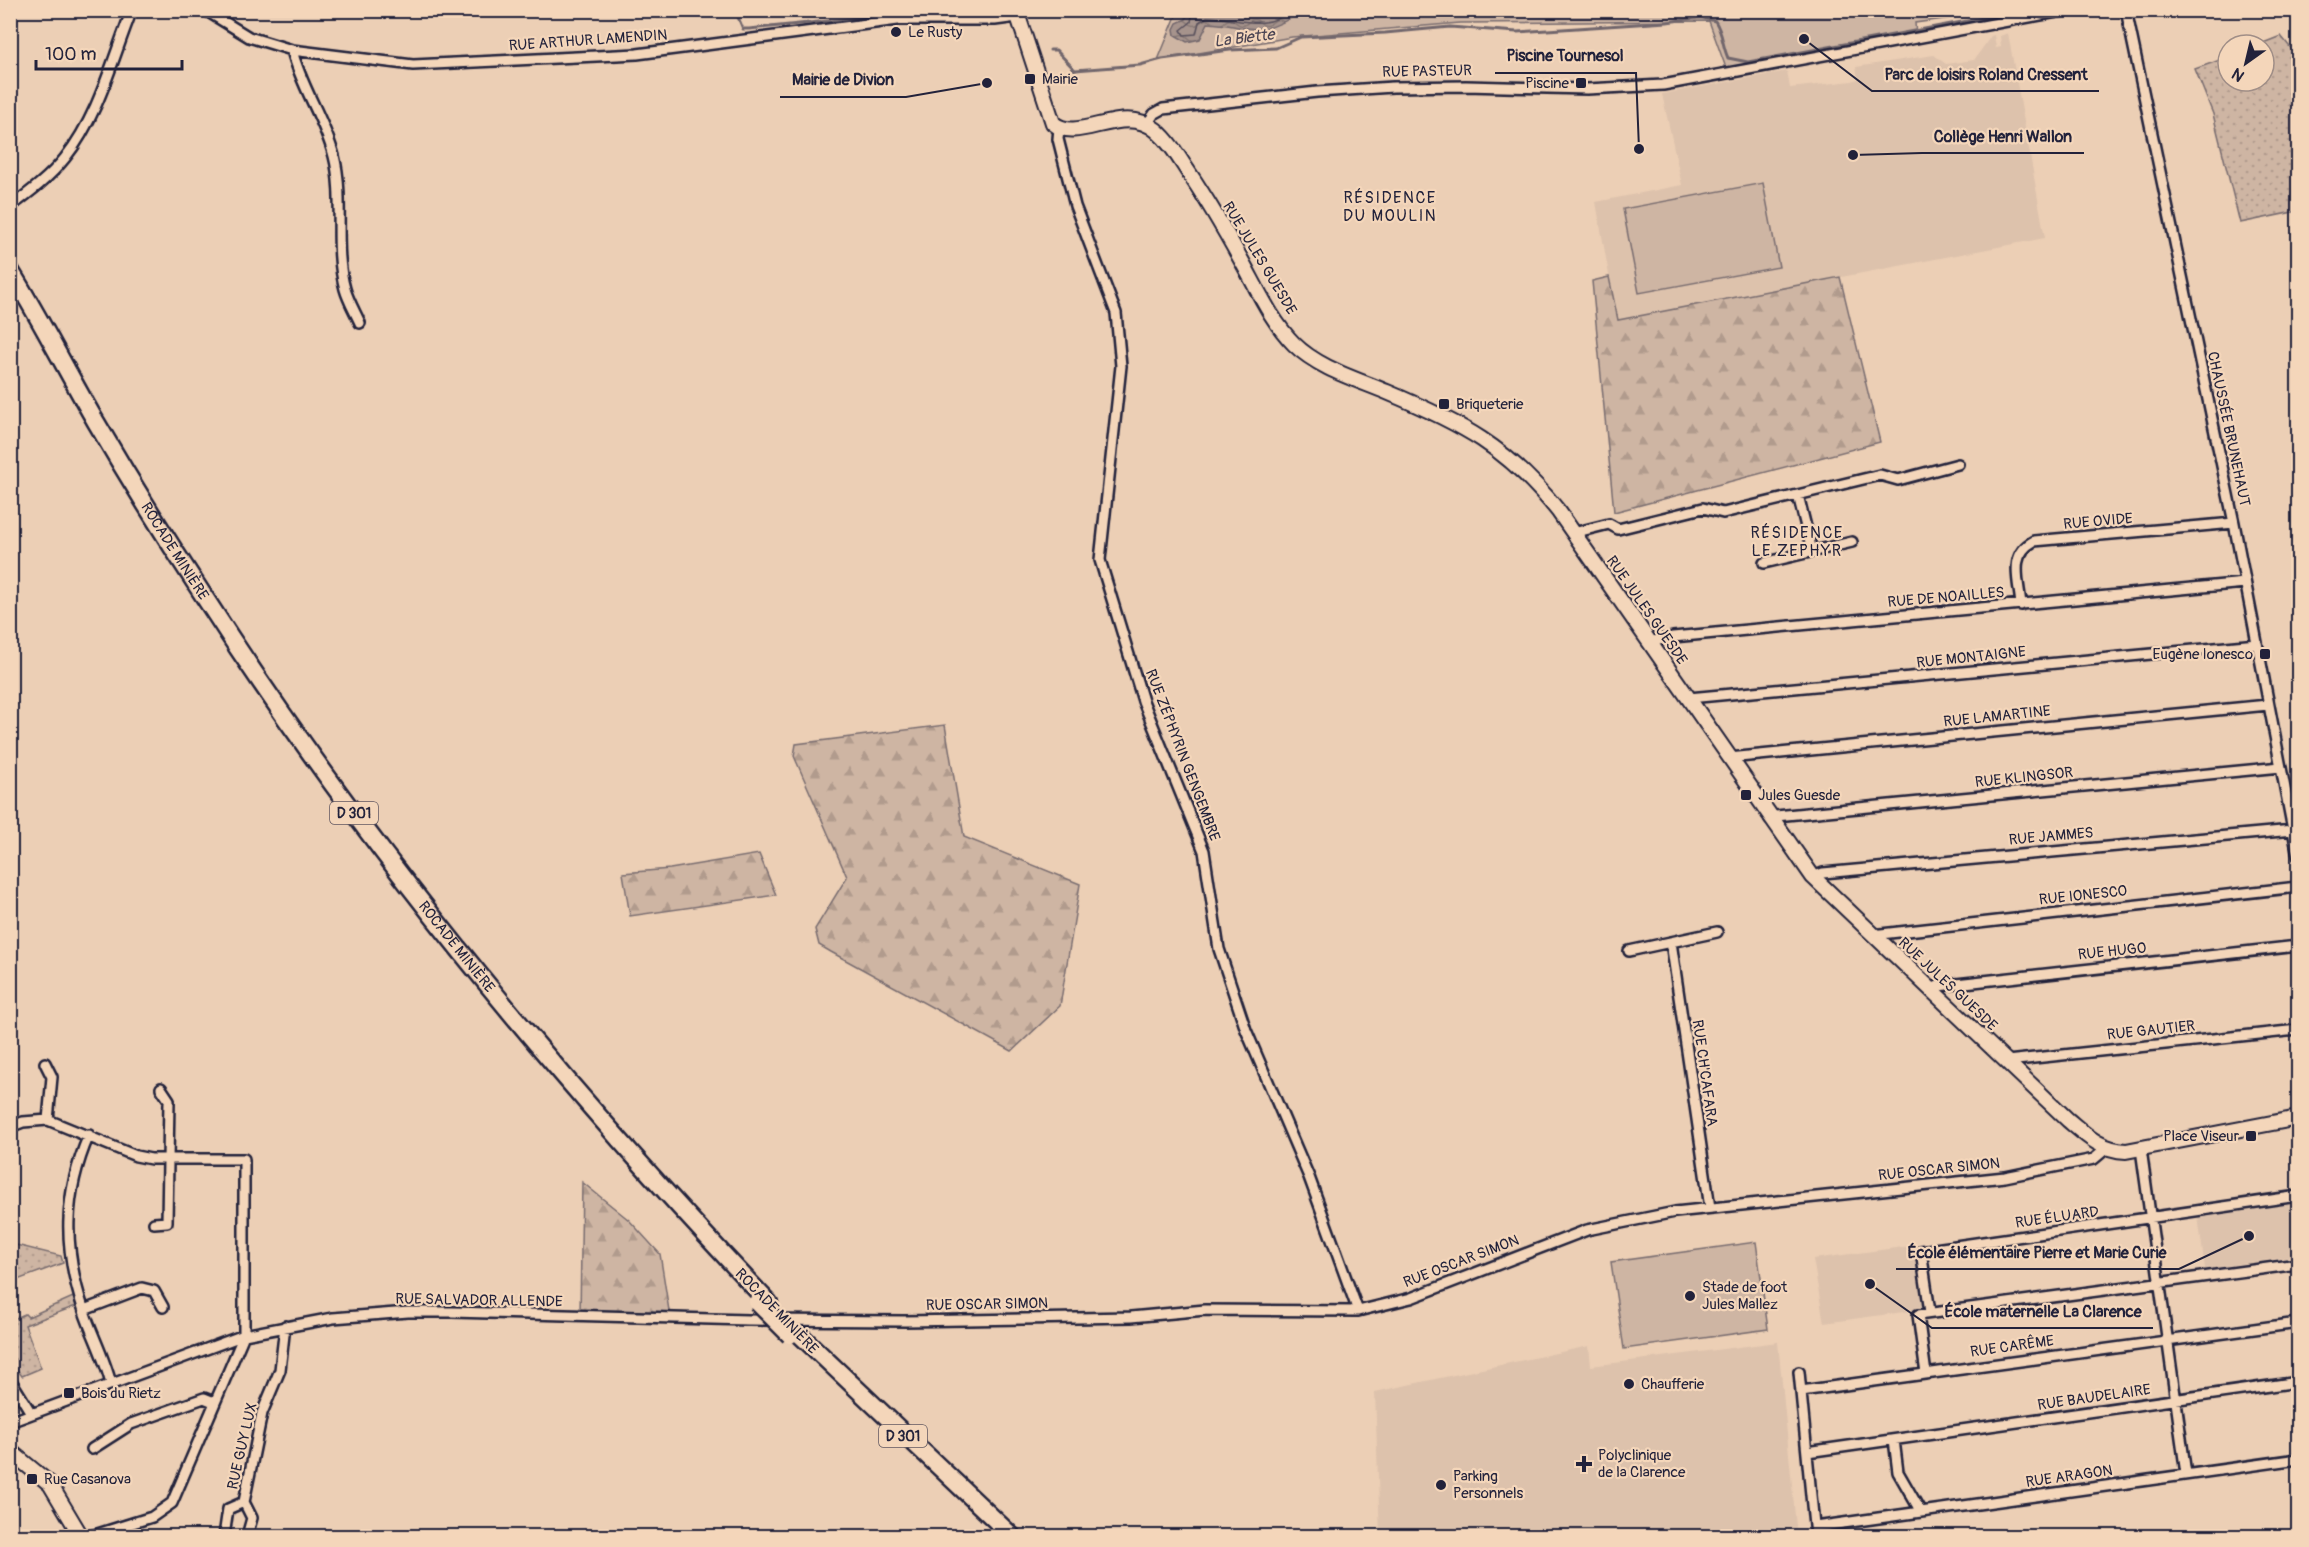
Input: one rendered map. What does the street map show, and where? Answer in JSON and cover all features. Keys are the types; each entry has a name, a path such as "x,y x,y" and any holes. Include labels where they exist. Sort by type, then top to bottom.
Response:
{"highway":[{"name":"ROCADE MINIÈRE","path":"10,270 129,478 206,601 359,819 468,962 542,1052 763,1303"},
{"name":"ROCADE MINIÈRE","path":"10,284 55,368 138,509 240,667 349,822 454,958 613,1149 794,1334 1001,1536"},
{"name":"ROCADE MINIÈRE","path":"794,1334 1012,1536"}],"main road":[{"path":"1017,14 1053,123 1059,128 1076,129 1128,119 1147,124"},
{"name":"RUE JULES GUESDE","path":"1147,124 1170,145 1198,186 1266,305 1294,344 1333,369 1449,419 1487,441 1527,474 1573,533 1770,819 1813,876 1872,935 2068,1120 2096,1143 2107,1148"},
{"path":"2107,1148 2126,1151 2141,1149 2298,1118"},
{"path":"10,1451 50,1484 81,1536"}],"street":[{"path":"10,207 48,177 78,140 96,104 132,10"},
{"name":"RUE ARTHUR LAMENDIN","path":"205,10 249,37 292,50 413,65 637,54 898,20 995,20 1017,14"},
{"name":"RUE PASTEUR","path":"1147,124 1154,114 1163,109 1317,92 1466,86 1591,89 1662,85 2068,10"},
{"name":"CHAUSSÉE BRUNEHAUT","path":"2126,10 2234,523 2298,856"},
{"path":"292,50 307,93 325,124 334,156 339,181 340,250 345,288 360,323"},
{"name":"RUE ZÉPHYRIN GENGEMBRE","path":"1059,128 1058,139 1075,206 1116,313 1121,366 1100,560 1143,701 1204,851 1219,949 1246,1030 1309,1177 1358,1311"},
{"path":"1573,533 1609,524 1618,529 1703,508 1723,513 1880,475 1898,480 1958,464"},
{"path":"1798,495 1812,550"},
{"name":"RUE OVIDE","path":"2021,604 2017,562 2025,546 2034,542 2234,523"},
{"path":"1764,563 1852,542"},
{"name":"RUE DE NOAILLES","path":"1649,642 1673,637 2245,583"},
{"name":"RUE MONTAIGNE","path":"1689,699 2257,644"},
{"name":"RUE LAMARTINE","path":"1729,758 2268,705"},
{"name":"RUE KLINGSOR","path":"1770,819 1788,815 2281,767"},
{"name":"RUE JAMMES","path":"1813,876 1844,871 2293,830"},
{"name":"RUE IONESCO","path":"1872,935 2298,887"},
{"path":"1629,951 1718,932"},
{"name":"RUE CH'CAFARA","path":"1671,942 1710,1208"},
{"name":"RUE HUGO","path":"1930,990 1938,986 2298,946"},
{"name":"RUE GAUTIER","path":"2007,1061 2298,1029"},
{"path":"45,1063 52,1077 48,1120"},
{"path":"154,1223 167,1222 169,1100 160,1088"},
{"path":"10,1127 23,1122 48,1120 136,1156 169,1159 244,1159 244,1335 172,1503 152,1516 91,1536"},
{"path":"89,1135 81,1153 69,1210 67,1236 84,1310 111,1384"},
{"name":"RUE OSCAR SIMON","path":"748,1320 1131,1317 1205,1310 1358,1311 1411,1298 1587,1230 1640,1217 2005,1177 2094,1159 2107,1148"},
{"path":"2141,1149 2186,1474"},
{"path":"2151,1217 2298,1196"},
{"name":"RUE ÉLUARD","path":"1930,1312 1922,1251 2151,1217"},
{"path":"1926,1374 1918,1315 2298,1264"},
{"path":"84,1310 142,1288 154,1291 163,1307"},
{"name":"RUE SALVADOR ALLENDE","path":"10,1422 244,1335 333,1318 408,1312 748,1320"},
{"name":"RUE CARÊME","path":"1801,1391 2298,1323"},
{"name":"RUE GUY LUX","path":"247,1536 252,1518 244,1502 262,1413 280,1370 285,1326"},
{"path":"1798,1372 1815,1532"},
{"path":"10,1379 31,1413"},
{"name":"RUE BAUDELAIRE","path":"1807,1452 2298,1383"},
{"path":"92,1449 131,1424 204,1398 214,1402"},
{"path":"1894,1440 1898,1472 1921,1512"},
{"name":"RUE ARAGON","path":"1815,1532 1921,1512 2298,1459"},
{"name":"RUE GUY LUX","path":"224,1536 228,1509 244,1502"}],"shaded area":[{"path":"2008,33 2045,238 1617,320 1596,202 1682,185 1662,94 1787,71 1790,88 1852,81 1858,79 1856,67 1934,55 1946,64 1974,60 1991,36 1994,35 1996,48 2001,47 2000,36"},
{"path":"2298,1203 2298,1256 2205,1269 2198,1216"},
{"path":"1918,1245 1925,1309 1824,1323 1813,1259"},
{"name":"Polyclinique de la Clarence","path":"1778,1342 1797,1536 1380,1536 1375,1392 1589,1346 1591,1366"}],"green space":[{"path":"2001,10 1915,23 1916,35 1726,68 1709,21 1460,23 1292,37 1158,60 1178,11"},
{"path":"2281,36 2298,57 2298,211 2240,223 2213,114 2195,69 2216,61 2216,93 2276,93 2276,38"},
{"path":"1763,183 1779,267 1639,293 1623,209"},
{"path":"1609,277 1618,320 1840,277 1880,442 1614,512 1592,281"},
{"path":"945,725 964,837 1080,884 1060,1006 1012,1051 819,945 815,929 847,877 794,756 796,744"},
{"path":"759,854 776,895 630,916 623,873 670,869"},
{"path":"582,1182 629,1220 660,1254 670,1317 580,1317"},
{"name":"Stade de foot Jules Mallez","path":"1756,1242 1768,1329 1624,1349 1611,1262"},
{"path":"12,1244 61,1256 63,1263 12,1282"},
{"path":"73,1297 76,1306 25,1325 41,1368 22,1376 11,1362 11,1320 25,1314 28,1317"}],"water":[{"path":"1188,10 1302,11 1276,26 1265,28 1208,23 1200,39 1187,42 1175,35 1174,29 1177,23 1186,19"}],"waterway":[{"name":"La Biette","path":"735,10 743,29 877,16"},
{"name":"La Biette","path":"1050,50 1056,50 1075,70 1140,65 1162,59 1230,50 1276,48 1301,37 1450,27 1517,32 1667,22 1701,17 1715,21 1728,58 1748,62 2026,10"}],"place":[{"name":"Le Rusty","path":"896,32"},
{"name":"Parc de loisirs Roland Cressent","path":"1804,39"},
{"name":"Mairie","path":"1030,79"},
{"name":"Mairie de Divion","path":"987,83"},
{"name":"Piscine","path":"1581,83"},
{"name":"Piscine Tournesol","path":"1639,149"},
{"name":"Collège Henri Wallon","path":"1853,155"},
{"name":"Briqueterie","path":"1444,404"},
{"name":"Eugène Ionesco","path":"2265,654"},
{"name":"Jules Guesde","path":"1746,795"},
{"name":"Place Viseur","path":"2251,1136"},
{"name":"École élémentaire Pierre et Marie Curie","path":"2249,1236"},
{"name":"École maternelle La Clarence","path":"1870,1284"},
{"name":"Stade de foot Jules Mallez","path":"1690,1296"},
{"name":"Chaufferie","path":"1629,1384"},
{"name":"Bois du Rietz","path":"69,1393"},
{"name":"Polyclinique de la Clarence","path":"1584,1464"},
{"name":"Rue Casanova","path":"32,1479"},
{"name":"Parking Personnels","path":"1441,1485"}],"district":[{"name":"RÉSIDENCE DU MOULIN","path":"1390,206"},
{"name":"RÉSIDENCE LE ZEPHYR","path":"1797,541"}]}
